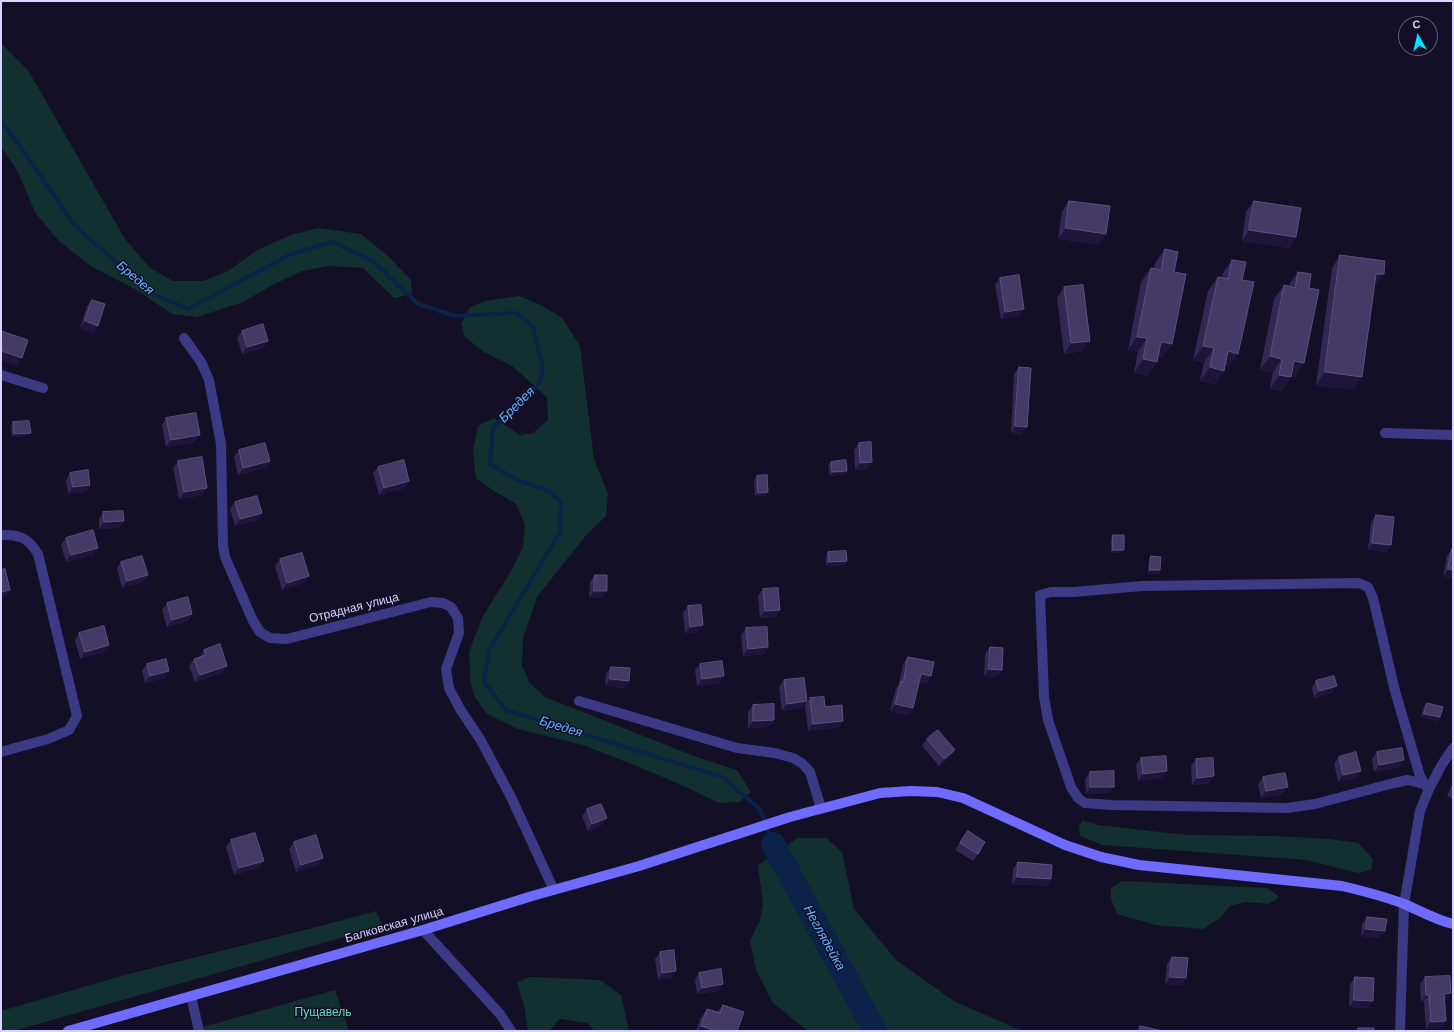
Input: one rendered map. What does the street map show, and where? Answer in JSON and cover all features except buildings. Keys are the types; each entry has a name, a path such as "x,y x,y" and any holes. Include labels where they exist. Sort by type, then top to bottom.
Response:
{"main road":[{"name":"Балковская улица","path":"68,1031 423,930 639,866 790,816 880,793 911,790 937,792 963,798 1065,845 1102,857 1139,866 1342,886 1374,894 1404,904 1444,922 1453,924"}],"street":[{"name":"Отрадная улица","path":"184,338 201,362 209,380 221,444 223,545 225,557 253,621 260,632 270,638 287,639 431,602 443,603 451,607 458,618 458,633 446,669 449,688 460,709 491,758 511,797 554,890"},
{"path":"1,375 43,388"},
{"path":"1385,434 1453,435"},
{"path":"1,535 13,534 21,537 33,546 38,554 77,716 70,730 48,739 1,752"},
{"path":"1359,583 1368,587 1374,598 1395,691 1418,770 1427,786 1408,780 1315,804 1287,808 1111,805 1085,803 1078,798 1071,787 1048,720 1044,696 1040,595 1051,592 1074,592 1149,585 1359,583"},
{"path":"579,701 737,748 775,753 793,758 803,764 810,772 821,808"},
{"path":"1400,1031 1404,904 1420,811 1427,786 1453,748"},
{"path":"423,930 500,1014 511,1031"},
{"path":"191,996 199,1031"}],"green space":[{"path":"1,43 28,70 125,239 150,268 173,281 203,281 228,271 257,250 291,235 318,228 361,234 390,258 411,280 412,294 394,298 363,268 329,266 302,271 241,303 197,317 172,314 135,289 92,267 59,241 36,214 17,170 1,147"},
{"path":"519,296 541,305 562,318 580,346 594,459 608,494 606,516 586,535 537,597 523,638 522,665 529,682 545,697 694,756 737,770 751,792 739,802 719,803 644,769 583,745 518,729 487,714 474,696 470,678 469,652 483,616 511,571 523,547 525,525 516,504 476,478 473,451 478,426 494,418 520,435 533,433 548,420 547,397 512,366 484,352 465,337 461,324 470,307 485,301"},
{"path":"1082,820 1098,825 1187,835 1274,836 1330,839 1358,843 1373,859 1371,870 1358,873 1306,860 1103,845 1080,836 1079,827"},
{"path":"798,838 826,838 842,852 854,909 896,960 954,1001 1022,1031 808,1031 773,1003 756,970 750,941 760,920 763,904 758,865"},
{"path":"1122,881 1267,888 1280,897 1268,904 1246,902 1230,906 1220,918 1203,929 1156,925 1117,914 1111,899 1111,888"},
{"path":"376,911 383,926 13,1031 1,1031 1,1011 125,975"},
{"path":"529,977 600,980 621,995 629,1031 594,1031 588,1023 560,1019 549,1031 528,1031 524,1006 517,983"},
{"name":"Пущавель","path":"335,990 349,1031 189,1031"}],"waterway":[{"name":"Бредея","path":"1,121 75,226 153,294 188,309 291,254 333,242 373,261 418,304 455,316 516,313 533,327 543,369 539,384 493,428 490,464 517,480 547,490 561,502 560,532 489,650 484,682 506,710 722,777 760,809 773,844"},
{"name":"Неглядейка","path":"773,844 875,1031"}]}
